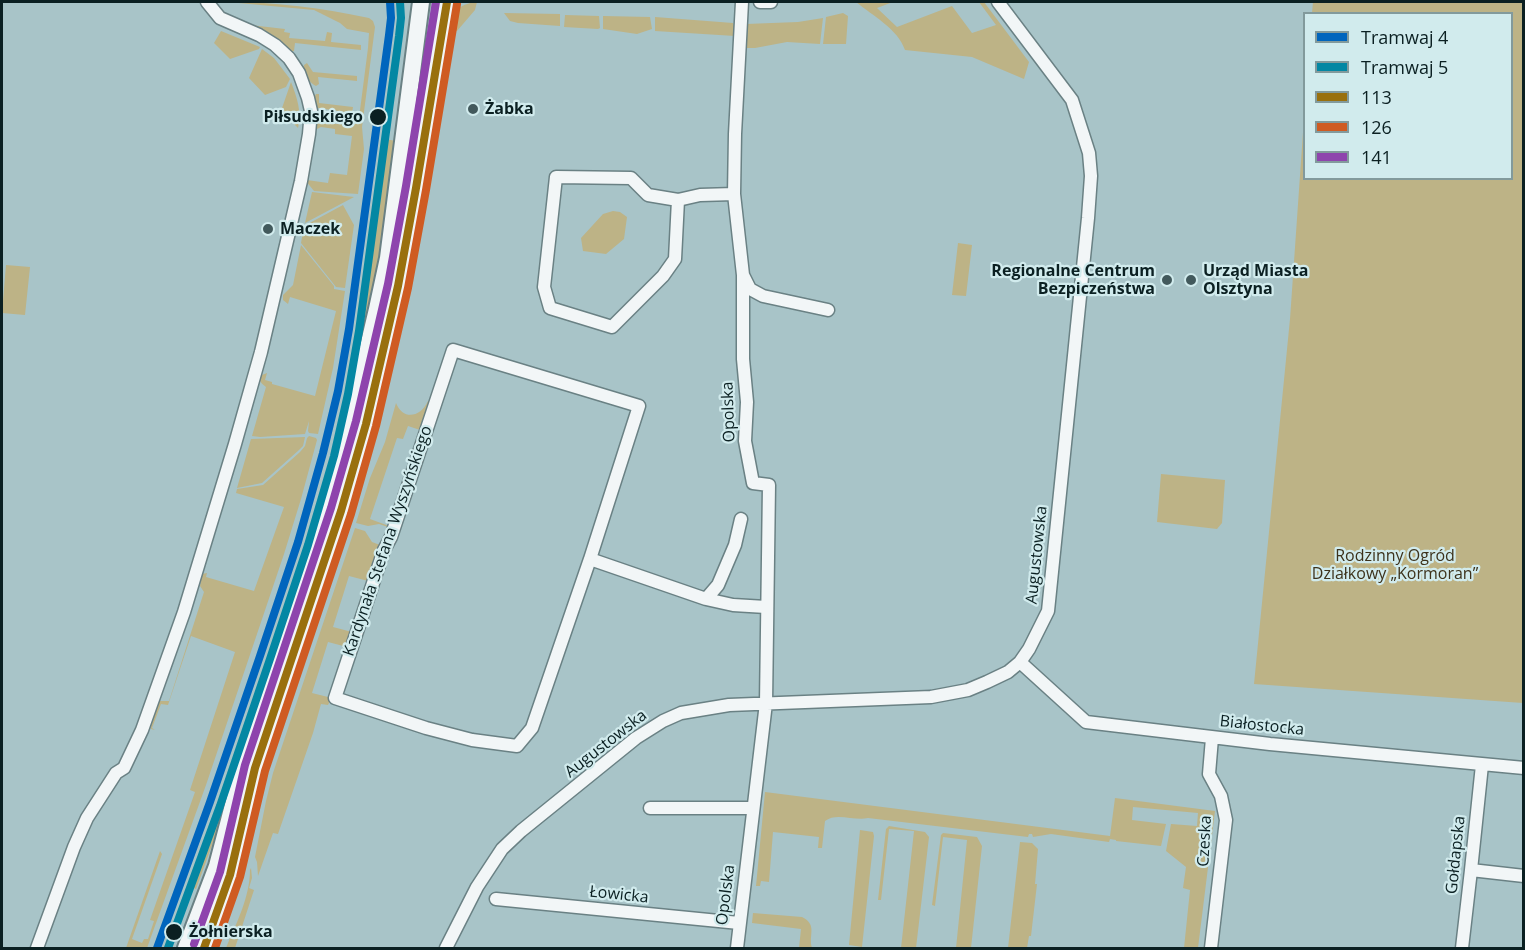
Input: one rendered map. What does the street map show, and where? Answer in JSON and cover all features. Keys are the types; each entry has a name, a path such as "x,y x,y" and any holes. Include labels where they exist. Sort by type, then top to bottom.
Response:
{"main road":[{"path":"186,948 217,866 248,748 326,517 341,461 388,258 422,2"},
{"path":"204,948 230,875 255,768 341,511 366,424 399,286 447,2"}],"street":[{"path":"37,948 87,818 116,772 124,768 142,730 184,612 261,352 301,181 311,111 299,73 289,58 275,45 259,35 220,18 207,2"},
{"name":"Opolska","path":"742,2 734,194 743,274 743,359 747,402 745,441 753,483 769,485 766,607"},
{"path":"760,2 771,2"},
{"name":"Augustowska","path":"446,948 477,887 502,849 636,738 663,721 681,713 729,705 931,697 968,690 1008,672 1020,662 1029,649 1048,611 1091,176 1089,153 1072,100 998,2"},
{"path":"678,200 675,259 663,276 612,327 550,308 544,287 556,177 631,178 648,195 678,200 700,195 734,194"},
{"path":"743,274 750,289 763,296 828,310"},
{"name":"Kardynała Stefana Wyszyńskiego","path":"453,350 639,406 590,559 532,728 517,746 463,738 335,698 453,350"},
{"path":"706,599 718,585 735,546 741,519"},
{"path":"590,559 706,599 733,605 766,607 766,703"},
{"name":"Białostocka","path":"1020,662 1086,722 1212,738 1524,768"},
{"name":"Opolska","path":"736,948 766,703"},
{"name":"Czeska","path":"1211,948 1226,820 1221,796 1209,774 1212,738"},
{"name":"Gołdapska","path":"1462,948 1482,765"},
{"path":"650,808 752,808"},
{"path":"1472,870 1524,876"},
{"name":"Łowicka","path":"496,899 739,923"}],"green space":[{"path":"228,2 281,4 369,18 373,21 375,27 362,127 364,149 358,194 314,191 305,180 314,138 307,180 328,183 330,173 347,175 352,136 335,134 335,129 321,127 315,130 314,98 316,94 319,94 319,103 353,107 352,113 318,108 317,122 355,124 359,118 369,33 347,29 314,10"},
{"path":"477,2 475,10 457,31 449,31 452,19 460,7"},
{"path":"856,2 893,2 877,8 897,27 952,6 972,33 996,25 979,2 984,2 1029,62 1024,79 972,57 905,50 902,42 891,29"},
{"name":"Rodzinny Ogród Działkowy „Kormoran”","path":"1313,2 1523,2 1523,703 1254,684 1290,319 1303,132 1303,180 1513,180 1513,12 1312,12"},
{"path":"504,13 560,14 560,26 518,23 510,21"},
{"path":"843,13 848,16 846,44 823,44 826,17"},
{"path":"565,15 599,16 600,28 564,27"},
{"path":"603,16 650,17 652,29 637,34 603,29"},
{"path":"655,17 733,23 735,36 655,31"},
{"path":"823,18 820,44 787,42 746,48 746,24 798,22"},
{"path":"250,25 285,29 284,32 290,33 289,38 325,41 327,32 332,33 331,42 361,45 361,50 295,43 294,51 291,52 271,35"},
{"path":"221,31 260,47 230,59 214,43"},
{"path":"262,49 274,58 290,79 286,87 265,95 249,78"},
{"path":"307,63 313,72 357,76 357,81 318,77 319,84 316,86 306,74 304,65"},
{"path":"291,82 298,105 298,128 281,111"},
{"path":"385,139 396,141 381,257 348,402 346,401 365,296"},
{"path":"312,192 354,197 305,223"},
{"path":"343,205 354,225 345,288 336,287 301,243 304,226"},
{"path":"613,211 620,212 627,217 624,239 606,254 583,251 581,238 603,214"},
{"path":"958,243 972,245 966,296 952,295"},
{"path":"301,245 334,286 334,289 345,291 333,368 318,434 309,433 309,421 305,434 252,436 266,387 260,380 262,375 267,373 265,380 272,384 315,396 336,311 290,297 288,304 283,300 283,295 293,285"},
{"path":"6,265 30,267 25,315 2,313"},
{"path":"428,401 430,402 420,430 408,426 403,439 397,438 370,519 389,526 379,524 368,526 356,523 370,478 385,442 396,403 403,413 412,415 421,411"},
{"path":"309,436 317,440 301,499 206,785 147,948 126,948 160,851 162,854 132,939 142,943 144,939 148,939 154,921 150,920 195,792 190,790 235,652 191,636 168,705 161,704 152,728 155,730 151,729 159,701 169,701 204,592 200,586 202,574 207,573 206,577 254,591 284,507 236,493 237,489 263,485 300,452"},
{"path":"305,437 303,446 262,483 237,488 251,439"},
{"path":"1161,474 1225,480 1222,523 1217,529 1157,522"},
{"path":"355,528 365,531 372,542 380,545 368,581 349,576 333,627 352,632 347,647 328,642 312,693 328,697 330,701 328,705 321,704 278,834 273,833 258,876 255,857 273,773"},
{"path":"239,749 241,750 215,837 196,889 191,887"},
{"path":"765,792 1110,836 1115,798 1215,811 1198,948 1184,948 1190,890 1183,888 1186,867 1166,851 1171,824 1197,826 1198,813 1133,807 1132,820 1166,824 1161,846 1051,834 1033,837 1029,834 1028,837 868,818 834,817 825,821 822,848 818,848 819,837 773,832 769,882 761,881 760,886 756,886"},
{"path":"889,826 925,832 929,837 916,948 901,948 914,831 889,829 881,900 878,900 886,829"},
{"path":"860,830 873,832 874,836 862,947 849,945"},
{"path":"943,833 977,837 982,846 971,948 956,948 967,840 943,837 935,906 932,905"},
{"path":"1020,842 1032,843 1038,849 1035,884 1037,884 1031,936 1029,936 1027,948 1008,948"},
{"path":"251,868 252,878 249,888 254,890 235,948 226,948 245,900"},
{"path":"753,913 802,917 810,923 812,948 799,948 801,929 752,923"}],"tram line":[{"name":"4","path":"157,948 260,656 298,542 323,453 338,391 349,329 389,35 390,2"},
{"name":"5","path":"168,948 270,659 308,545 334,456 359,331 399,36 400,2"}],"transit line":[{"name":"141","path":"194,944 220,872 245,765 331,508 356,421 388,284 436,2"},
{"name":"113","path":"204,948 230,875 255,768 341,511 366,424 398,286 447,2"},
{"name":"126","path":"215,948 240,877 265,771 351,514 376,426 408,288 457,4"}],"place":[{"name":"Żabka","path":"473,109"},
{"name":"Piłsudskiego","path":"378,117"},
{"name":"Maczek","path":"268,229"},
{"name":"Regionalne Centrum Bezpiczeństwa","path":"1167,280"},
{"name":"Urząd Miasta Olsztyna","path":"1191,280"},
{"name":"Żołnierska","path":"174,932"}]}
